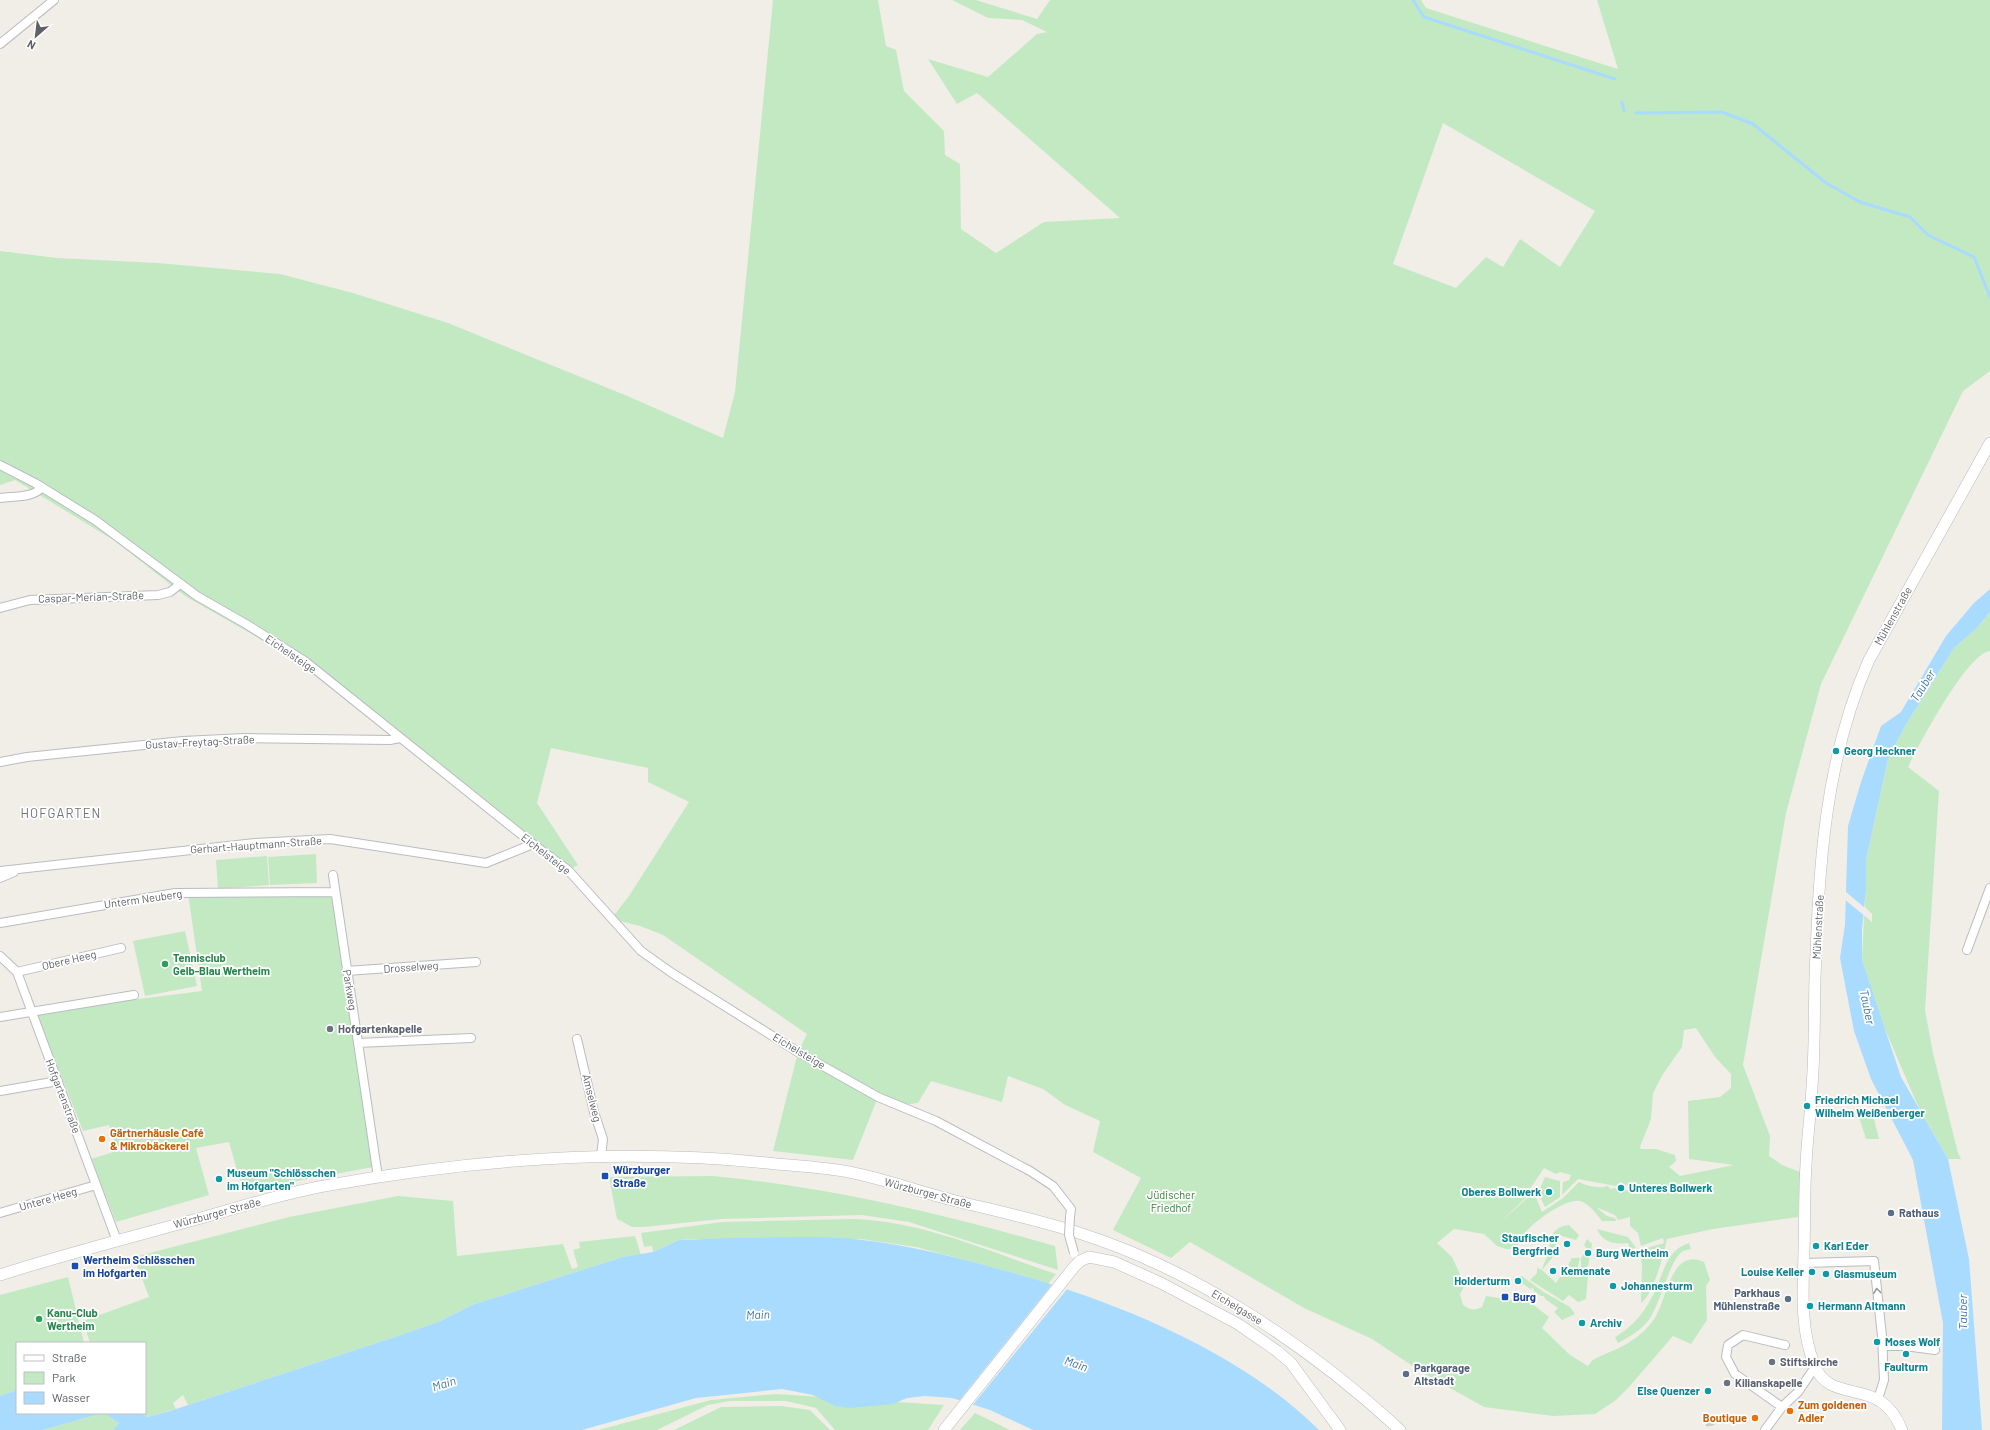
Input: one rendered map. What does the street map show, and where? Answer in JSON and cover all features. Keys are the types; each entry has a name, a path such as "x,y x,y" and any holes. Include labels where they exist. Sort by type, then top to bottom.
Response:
{"main road":[{"name":"Mühlenstraße","path":"1815,1367 1809,1349 1804,1324 1803,1300 1806,1166 1813,1085 1815,979 1822,851 1830,788 1840,744 1859,683 1869,660 1990,443"},
{"name":"Würzburger Straße","path":"0,1275 84,1249 286,1194 327,1185 378,1177 516,1160 601,1156 695,1156 845,1171 1053,1225"},
{"name":"Eichelgasse","path":"1053,1225 1134,1254 1225,1299 1308,1355 1359,1394 1398,1430"},
{"path":"944,1430 1076,1260 1096,1257 1114,1262 1196,1300 1238,1324 1262,1340 1290,1363 1340,1430"},
{"path":"1815,1367 1824,1379 1834,1386 1878,1399 1888,1407 1902,1430"}],"street":[{"path":"0,44 54,0"},
{"name":"Eichelsteige","path":"0,465 95,520 180,584 306,662 533,844 568,870 641,951 672,973 798,1052 878,1097 936,1121 1030,1170 1053,1186 1071,1209 1069,1235 1076,1260"},
{"path":"0,498 31,494 42,488"},
{"name":"Caspar-Merian-Straße","path":"0,608 30,600 158,595 170,592 180,584"},
{"name":"Gustav-Freytag-Straße","path":"0,762 27,757 183,741 244,738 390,740 400,738"},
{"name":"Gerhart-Hauptmann-Straße","path":"0,871 255,843 330,839 486,864 533,844"},
{"name":"Gerhart-Hauptmann-Straße","path":"0,878 22,868"},
{"name":"Parkweg","path":"333,875 346,971 378,1177"},
{"path":"1967,950 1990,888"},
{"name":"Unterm Neuberg","path":"0,923 175,893 336,892"},
{"name":"Obere Heeg","path":"17,972 121,948"},
{"name":"Hofgartenstraße","path":"0,956 17,972 117,1241"},
{"name":"Drosselweg","path":"346,971 476,962"},
{"path":"0,1017 134,995"},
{"path":"358,1044 471,1038"},
{"name":"Amselweg","path":"577,1039 603,1139 601,1156"},
{"path":"0,1091 58,1081"},
{"name":"Untere Heeg","path":"0,1213 96,1186"},
{"path":"1804,1263 1874,1261 1883,1346 1884,1380 1878,1399"},
{"path":"1782,1407 1735,1374 1726,1357 1728,1345 1743,1336 1785,1345"},
{"path":"1883,1346 1905,1346 1935,1350"},
{"path":"1765,1430 1782,1407 1792,1398 1815,1367"}],"green space":[{"name":"Jüdischer Friedhof","path":"773,0 878,0 886,46 896,50 904,91 944,131 945,155 960,164 961,229 996,253 1044,222 1120,218 977,93 957,104 928,59 988,77 1037,34 1047,32 1022,20 988,18 952,0 976,0 1037,19 1050,0 1421,0 1426,8 1618,69 1597,0 1990,0 1990,371 1963,391 1821,684 1786,813 1743,1065 1770,1136 1769,1156 1782,1165 1800,1172 1798,1217 1713,1229 1667,1239 1661,1264 1654,1283 1650,1292 1641,1303 1642,1265 1640,1250 1664,1243 1663,1238 1641,1246 1638,1233 1630,1226 1630,1217 1618,1220 1615,1215 1596,1207 1607,1216 1615,1218 1616,1221 1602,1221 1590,1207 1580,1201 1567,1203 1542,1217 1529,1228 1516,1249 1506,1249 1497,1246 1484,1234 1454,1229 1437,1243 1452,1257 1465,1285 1460,1294 1463,1305 1472,1309 1482,1307 1486,1296 1531,1303 1549,1317 1542,1328 1570,1355 1588,1366 1595,1358 1627,1344 1652,1323 1660,1308 1672,1276 1678,1267 1685,1261 1693,1259 1704,1262 1710,1280 1706,1286 1707,1320 1691,1344 1673,1336 1616,1400 1595,1414 1553,1416 1484,1407 1423,1373 1372,1339 1304,1308 1190,1242 1171,1258 1113,1230 1141,1178 1093,1152 1100,1121 1065,1105 1043,1089 1008,1076 1002,1102 931,1081 918,1103 895,1106 878,1097 853,1160 773,1151 798,1052 807,1034 663,935 640,926 611,919 629,896 689,802 648,782 648,768 551,748 537,803 578,865 568,870 347,694 257,637 185,596 115,541 15,480 0,485 0,251 57,258 158,263 280,274 353,293 448,323 625,395 723,438 735,392","holes":["1443,123 1595,211 1560,267 1520,239 1503,267 1486,257 1456,288 1393,264","1696,1028 1715,1057 1731,1074 1731,1088 1720,1097 1688,1101 1689,1159 1734,1165 1680,1176 1669,1167 1676,1161 1675,1155 1656,1149 1641,1149 1640,1147 1651,1119 1653,1093 1663,1074 1682,1047 1684,1030","1544,1168 1556,1174 1560,1172 1571,1175 1569,1180 1563,1182 1562,1195 1578,1179 1616,1186 1620,1182 1629,1186 1629,1190 1619,1191 1617,1188 1610,1189 1608,1186 1593,1187 1579,1182 1563,1198 1542,1212 1535,1195 1532,1194 1499,1223 1530,1194 1530,1189"]},
{"path":"1990,612 1990,651 1980,656 1969,667 1957,683 1944,702 1908,767 1939,791 1925,1010 1933,1053 1958,1153 1961,1159 1948,1159 1917,1104 1882,1022 1862,960 1864,915 1872,922 1872,914 1865,907 1866,860 1888,759 1905,726 1954,648 1976,629"},
{"path":"316,854 317,883 270,885 268,857"},
{"path":"267,856 269,885 218,889 216,860"},
{"path":"335,892 373,1167 243,1191 229,1142 196,1148 209,1195 116,1222 91,1159 117,1151 109,1125 83,1131 36,1012 202,991 188,893"},
{"name":"Tennisclub Gelb-Blau Wertheim","path":"185,931 197,986 145,996 133,941"},
{"path":"1873,1115 1879,1139 1866,1139 1859,1117"},
{"path":"713,1176 800,1187 886,1203 1013,1234 1055,1246 1058,1270 909,1222 862,1215 721,1219 644,1227 632,1227 617,1219 609,1177"},
{"path":"1545,1177 1560,1181 1560,1197 1545,1207 1538,1193"},
{"path":"398,1196 453,1201 457,1256 563,1244 572,1269 578,1267 573,1250 580,1248 579,1242 635,1236 641,1255 623,1257 472,1305 438,1322 188,1405 183,1395 173,1403 176,1409 147,1417 142,1414 146,1414 146,1342 90,1342 83,1321 149,1297 134,1257 289,1217"},
{"path":"853,1219 905,1225 931,1231 1056,1274 1048,1284 1021,1275 916,1247 861,1239 691,1239 679,1240 653,1252 652,1246 644,1247 641,1233 722,1222"},
{"path":"1569,1225 1579,1235 1576,1240 1559,1235 1552,1258 1542,1270 1549,1252 1551,1237 1555,1230"},
{"path":"1597,1229 1628,1237 1636,1248 1630,1249 1628,1243 1610,1242 1602,1237"},
{"path":"1587,1239 1592,1244 1588,1266 1583,1270 1581,1269 1581,1258 1587,1249 1584,1245"},
{"path":"1689,1243 1691,1249 1683,1251 1673,1264 1657,1305 1648,1321 1638,1331 1618,1343 1615,1337 1636,1321 1644,1310 1655,1291 1669,1259 1674,1252"},
{"path":"1572,1258 1580,1258 1578,1266 1580,1272 1588,1275 1586,1299 1578,1302 1569,1295 1563,1301 1530,1280 1537,1273 1537,1268 1542,1270 1556,1283 1562,1274 1567,1277 1568,1272 1564,1272"},
{"path":"1522,1276 1542,1291 1570,1307 1575,1314 1562,1320 1554,1312 1558,1308 1545,1299 1544,1296 1541,1296 1534,1291 1533,1288 1530,1289 1522,1283 1520,1277"},
{"name":"Kanu-Club Wertheim","path":"68,1277 84,1342 16,1342 16,1390 0,1396 0,1295"},
{"path":"776,1394 944,1405 928,1430 835,1430 816,1408 786,1401 730,1401 708,1405 657,1430 598,1430 711,1400"},
{"path":"781,1406 810,1410 830,1430 674,1430 721,1407"},
{"path":"975,1413 1010,1430 960,1430"},
{"path":"99,1414 105,1414 119,1423 113,1430 43,1430"}],"water":[{"name":"Tauber","path":"1990,589 1990,612 1976,629 1954,648 1905,726 1888,759 1866,860 1866,889 1862,929 1862,960 1901,1077 1948,1159 1969,1259 1982,1430 1942,1430 1943,1323 1913,1160 1871,1079 1854,1031 1840,958 1845,925 1848,826 1861,782 1881,726 1901,712 1946,636 1974,603"},
{"name":"Main","path":"798,1237 847,1238 894,1244 924,1250 1028,1277 1073,1291 1118,1308 1163,1327 1206,1348 1247,1373 1285,1400 1319,1430 1033,1430 990,1410 952,1398 925,1396 907,1398 893,1404 850,1408 835,1406 813,1395 782,1389 696,1398 582,1430 113,1430 119,1423 105,1414 142,1414 147,1417 170,1411 438,1322 472,1305 623,1257 653,1252 679,1240"},
{"path":"16,1390 16,1414 99,1414 43,1430 0,1430 0,1396"}],"pier":[{"path":"1845,891 1866,909 1866,917 1844,899"},
{"path":"1053,1283 1068,1288 972,1406 958,1402"}],"waterway":[{"path":"1413,0 1424,17 1615,79"},
{"path":"1622,102 1624,111"},
{"path":"1636,113 1722,112 1753,124 1826,183 1860,202 1910,217 1928,235 1974,257 1990,297"}],"tunnel":[{"path":"1709,1418 1711,1430"}],"place":[{"name":"Georg Heckner","path":"1836,751"},
{"name":"Tennisclub Gelb-Blau Wertheim","path":"165,964"},
{"name":"Hofgartenkapelle","path":"330,1029"},
{"name":"Friedrich Michael Wilhelm Weißenberger","path":"1807,1106"},
{"name":"Gärtnerhäusle Café & Mikrobäckerei","path":"102,1139"},
{"name":"Würzburger Straße","path":"605,1176"},
{"name":"Museum \"Schlösschen im Hofgarten\"","path":"219,1179"},
{"name":"Unteres Bollwerk","path":"1621,1188"},
{"name":"Oberes Bollwerk","path":"1549,1192"},
{"name":"Rathaus","path":"1891,1213"},
{"name":"Staufischer Bergfried","path":"1567,1244"},
{"name":"Karl Eder","path":"1816,1246"},
{"name":"Burg Wertheim","path":"1588,1253"},
{"name":"Wertheim Schlösschen im Hofgarten","path":"75,1266"},
{"name":"Kemenate","path":"1553,1271"},
{"name":"Louise Keller","path":"1812,1272"},
{"name":"Glasmuseum","path":"1826,1274"},
{"name":"Holderturm","path":"1518,1281"},
{"name":"Johannesturm","path":"1613,1286"},
{"name":"Burg","path":"1505,1297"},
{"name":"Parkhaus Mühlenstraße","path":"1788,1299"},
{"name":"Hermann Altmann","path":"1810,1306"},
{"name":"Kanu-Club Wertheim","path":"39,1319"},
{"name":"Archiv","path":"1582,1323"},
{"name":"Moses Wolf","path":"1877,1342"},
{"name":"Faulturm","path":"1906,1354"},
{"name":"Stiftskirche","path":"1772,1362"},
{"name":"Parkgarage Altstadt","path":"1406,1374"},
{"name":"Kilianskapelle","path":"1727,1383"},
{"name":"Else Quenzer","path":"1708,1391"},
{"name":"Zum goldenen Adler","path":"1790,1411"},
{"name":"Boutique","path":"1755,1418"}],"district":[{"name":"HOFGARTEN","path":"61,813"}]}
